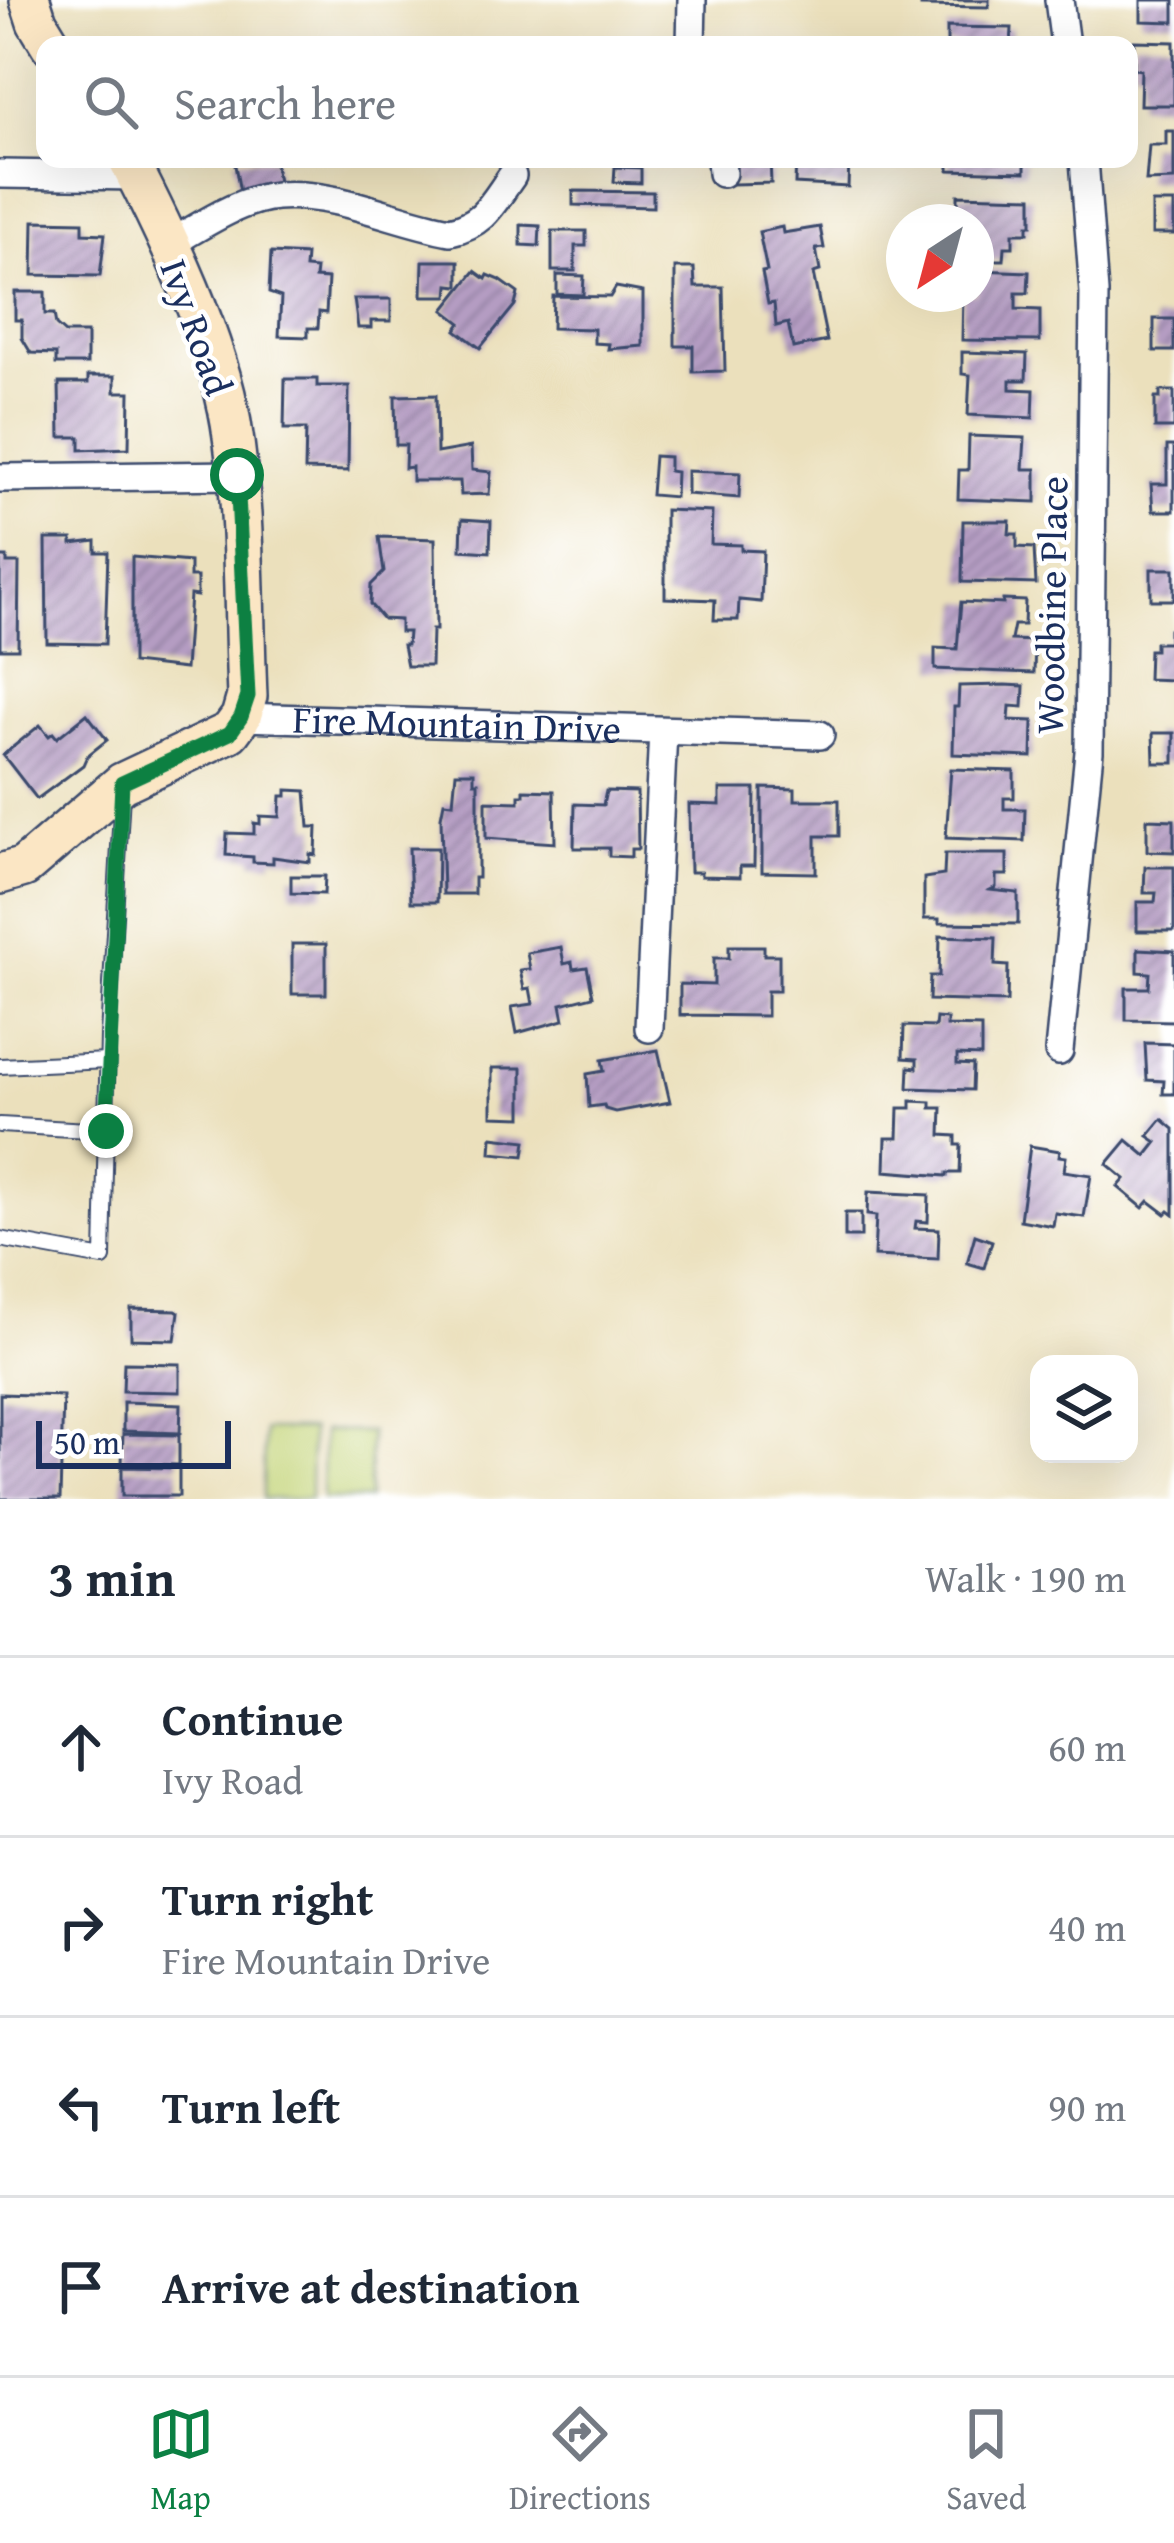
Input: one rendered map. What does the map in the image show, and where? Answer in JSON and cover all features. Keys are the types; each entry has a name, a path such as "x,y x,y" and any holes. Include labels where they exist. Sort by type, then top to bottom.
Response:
{"street":[{"path":"30,0 45,36"},
{"path":"691,36 692,0"},
{"path":"1059,0 1064,36"},
{"path":"0,174 132,168"},
{"name":"Ivy Road","path":"132,168 207,337 230,418 248,696 241,717"},
{"name":"Woodbine Place","path":"1059,1051 1088,752 1094,292 1085,168"},
{"path":"167,245 234,208 274,196 310,197 450,231 481,218 512,176"},
{"path":"0,478 237,475"},
{"name":"Fire Mountain Drive","path":"0,874 24,867 122,783 230,733 241,717 820,735"},
{"path":"650,1028 663,731"}],"lane":[{"path":"0,1239 103,1258 107,1061 122,783"},
{"path":"0,1066 107,1061"},
{"path":"0,1125 106,1131"}],"green space":[{"path":"264,1430 311,1430 310,1499 263,1499"},
{"path":"323,1431 370,1432 369,1499 322,1499"}],"building":[{"path":"921,0 989,0 989,7 921,6"},
{"path":"1141,0 1174,0 1174,22 1141,21"},
{"path":"947,27 1012,28 1012,36 947,36"},
{"path":"1138,41 1174,42 1174,105 1140,105"},
{"path":"1166,131 1174,131 1174,180 1146,181 1149,145 1166,145"},
{"path":"236,168 276,168 278,182 240,192"},
{"path":"615,168 641,168 641,183 614,182"},
{"path":"732,168 770,168 771,183 733,184"},
{"path":"796,168 849,168 848,187 795,184"},
{"path":"1025,168 1025,172 949,170"},
{"path":"573,191 653,192 653,207 573,205"},
{"path":"958,195 1032,197 1032,225 1028,233 1013,233 1013,247 1005,247 1004,260 994,260 994,204 958,204"},
{"path":"1152,203 1174,203 1174,234 1152,234"},
{"path":"34,221 83,222 83,233 105,234 100,276 33,275"},
{"path":"521,225 540,226 539,246 521,245"},
{"path":"782,227 783,233 820,227 824,248 816,249 820,271 813,273 827,341 793,348 788,323 776,326 774,303 768,304 762,272 767,271 759,232"},
{"path":"552,231 586,231 586,246 575,246 575,271 552,271"},
{"path":"271,253 306,255 305,268 316,269 315,278 328,279 326,313 319,312 318,328 308,328 308,337 279,336 281,297 269,293"},
{"path":"423,261 459,261 459,286 449,285 448,296 422,296"},
{"path":"675,268 694,268 695,287 723,287 725,371 693,372 693,346 675,346"},
{"path":"475,271 518,293 515,305 480,348 456,330 461,323 444,310"},
{"path":"994,271 1029,272 1028,293 1016,293 1016,309 1040,310 1040,341 962,340 963,312 994,312"},
{"path":"557,275 584,276 583,295 557,294"},
{"path":"616,287 643,292 643,346 608,349 609,344 594,343 594,329 552,328 553,296 610,297"},
{"path":"15,292 45,292 45,314 54,314 56,325 65,333 87,333 87,364 56,364 56,354 31,353 22,338 22,320 15,320"},
{"path":"354,299 391,299 391,321 371,321 371,328 358,328"},
{"path":"1154,319 1174,319 1174,351 1154,351"},
{"path":"962,352 1027,354 1026,380 1010,380 1010,389 1034,390 1033,418 968,415 970,375 962,374"},
{"path":"88,376 115,376 115,392 130,392 129,448 80,450 80,437 60,437 59,383 88,383"},
{"path":"285,379 349,386 348,471 305,470 306,429 284,429"},
{"path":"1160,391 1174,391 1174,428 1155,428 1155,398 1160,398"},
{"path":"436,395 437,453 471,447 472,470 491,472 489,494 461,495 460,481 412,481 412,467 405,468 406,445 396,445 395,396"},
{"path":"969,436 1025,438 1023,469 1036,469 1036,502 958,499 959,470 968,470"},
{"path":"1167,446 1174,446 1174,511 1153,511 1151,484 1167,484"},
{"path":"654,456 669,457 669,471 676,472 675,497 651,495"},
{"path":"687,471 740,473 739,498 687,494"},
{"path":"665,510 712,512 711,544 763,551 761,602 739,600 738,620 714,620 715,600 665,598"},
{"path":"462,519 491,521 490,552 461,550"},
{"path":"963,521 1010,521 1009,534 1017,534 1017,547 1034,548 1036,584 962,582"},
{"path":"379,537 435,539 436,630 432,630 431,666 407,666 403,645 407,645 408,632 400,632 400,620 383,619 370,604 371,585 384,572"},
{"path":"46,539 72,539 72,544 96,541 96,552 108,552 105,644 47,643"},
{"path":"0,557 7,557 7,563 19,563 18,649 0,649"},
{"path":"132,557 190,562 190,577 197,577 197,596 190,595 185,669 132,663"},
{"path":"1151,569 1174,569 1174,600 1151,600"},
{"path":"1003,600 1025,601 1024,625 1014,625 1011,640 1035,641 1034,673 935,669 935,648 957,649 961,602 1003,604"},
{"path":"1169,630 1174,630 1173,680 1148,679 1149,650 1155,650 1155,643 1169,643"},
{"path":"959,686 1024,686 1023,707 1010,706 1009,720 1033,721 1032,757 953,754"},
{"path":"87,714 107,740 83,765 37,799 3,755 40,725 57,738"},
{"path":"1153,733 1174,733 1174,763 1154,763"},
{"path":"951,769 1014,771 1014,798 1004,798 1004,809 1025,809 1024,841 946,838"},
{"path":"456,772 474,772 474,782 478,782 474,894 443,894 441,817 444,802 453,803"},
{"path":"762,788 795,789 795,800 839,800 839,836 816,836 816,873 762,872"},
{"path":"720,789 755,789 754,866 740,866 740,877 690,872 689,804 720,805"},
{"path":"287,790 306,791 309,827 317,827 316,855 310,854 310,862 273,857 273,863 253,862 253,857 226,855 227,833 254,834 260,816 280,817 281,796 287,796"},
{"path":"524,790 554,791 555,843 486,838 486,801 519,802"},
{"path":"606,791 637,792 638,849 631,849 631,857 609,856 609,848 574,848 575,804 603,805"},
{"path":"1147,819 1174,820 1174,852 1147,851"},
{"path":"409,848 438,848 437,902 411,902"},
{"path":"945,854 1007,854 1007,875 996,875 996,887 990,890 1018,893 1018,924 924,919 924,878 944,875"},
{"path":"1145,867 1174,867 1174,931 1137,931 1137,902 1155,902 1156,893 1144,893"},
{"path":"291,876 325,876 324,894 291,893"},
{"path":"940,936 996,938 995,965 1008,966 1007,1002 929,1000 930,976 939,976"},
{"path":"292,944 326,944 326,994 292,994"},
{"path":"729,946 764,946 764,955 779,955 779,991 767,991 767,1016 680,1015 680,984 714,985 714,958 729,958"},
{"path":"561,947 564,964 572,962 573,969 587,967 593,996 561,1004 564,1020 517,1033 512,1007 533,1004 520,970 530,969 527,953"},
{"path":"1138,949 1174,951 1174,1021 1126,1020 1126,988 1149,988 1150,973 1138,972"},
{"path":"936,1018 947,1019 947,1026 981,1027 981,1056 957,1055 957,1064 973,1065 972,1090 908,1088 909,1067 917,1068 917,1059 903,1058 904,1026 935,1027"},
{"path":"1145,1043 1174,1044 1174,1094 1163,1094 1164,1081 1147,1080"},
{"path":"658,1050 670,1102 615,1112 604,1105 589,1107 587,1074 604,1071 602,1060"},
{"path":"492,1068 522,1068 522,1117 492,1116"},
{"path":"911,1101 942,1108 941,1135 956,1136 956,1145 961,1145 960,1173 885,1171 886,1138 898,1138 899,1108 911,1108"},
{"path":"1162,1119 1174,1129 1174,1215 1149,1201 1143,1208 1118,1187 1125,1179 1107,1164 1127,1140 1146,1156 1157,1142 1148,1136"},
{"path":"492,1137 526,1141 524,1156 491,1153"},
{"path":"1030,1146 1060,1151 1059,1156 1066,1157 1064,1171 1091,1175 1084,1217 1055,1213 1053,1226 1020,1220"},
{"path":"868,1192 929,1195 928,1222 916,1221 915,1228 939,1229 938,1259 874,1256 876,1216 867,1215"},
{"path":"845,1213 861,1213 861,1237 845,1237"},
{"path":"975,1235 992,1241 984,1268 967,1263"},
{"path":"131,1309 179,1312 175,1340 131,1339"},
{"path":"124,1363 180,1364 180,1392 123,1391"},
{"path":"0,1394 63,1396 60,1499 0,1499"},
{"path":"123,1402 181,1404 180,1433 123,1431"},
{"path":"123,1434 179,1435 179,1465 122,1464"},
{"path":"122,1467 179,1468 179,1496 122,1496"}],"route":[{"path":"106,1131 122,783 230,733 248,696 237,475"}]}
